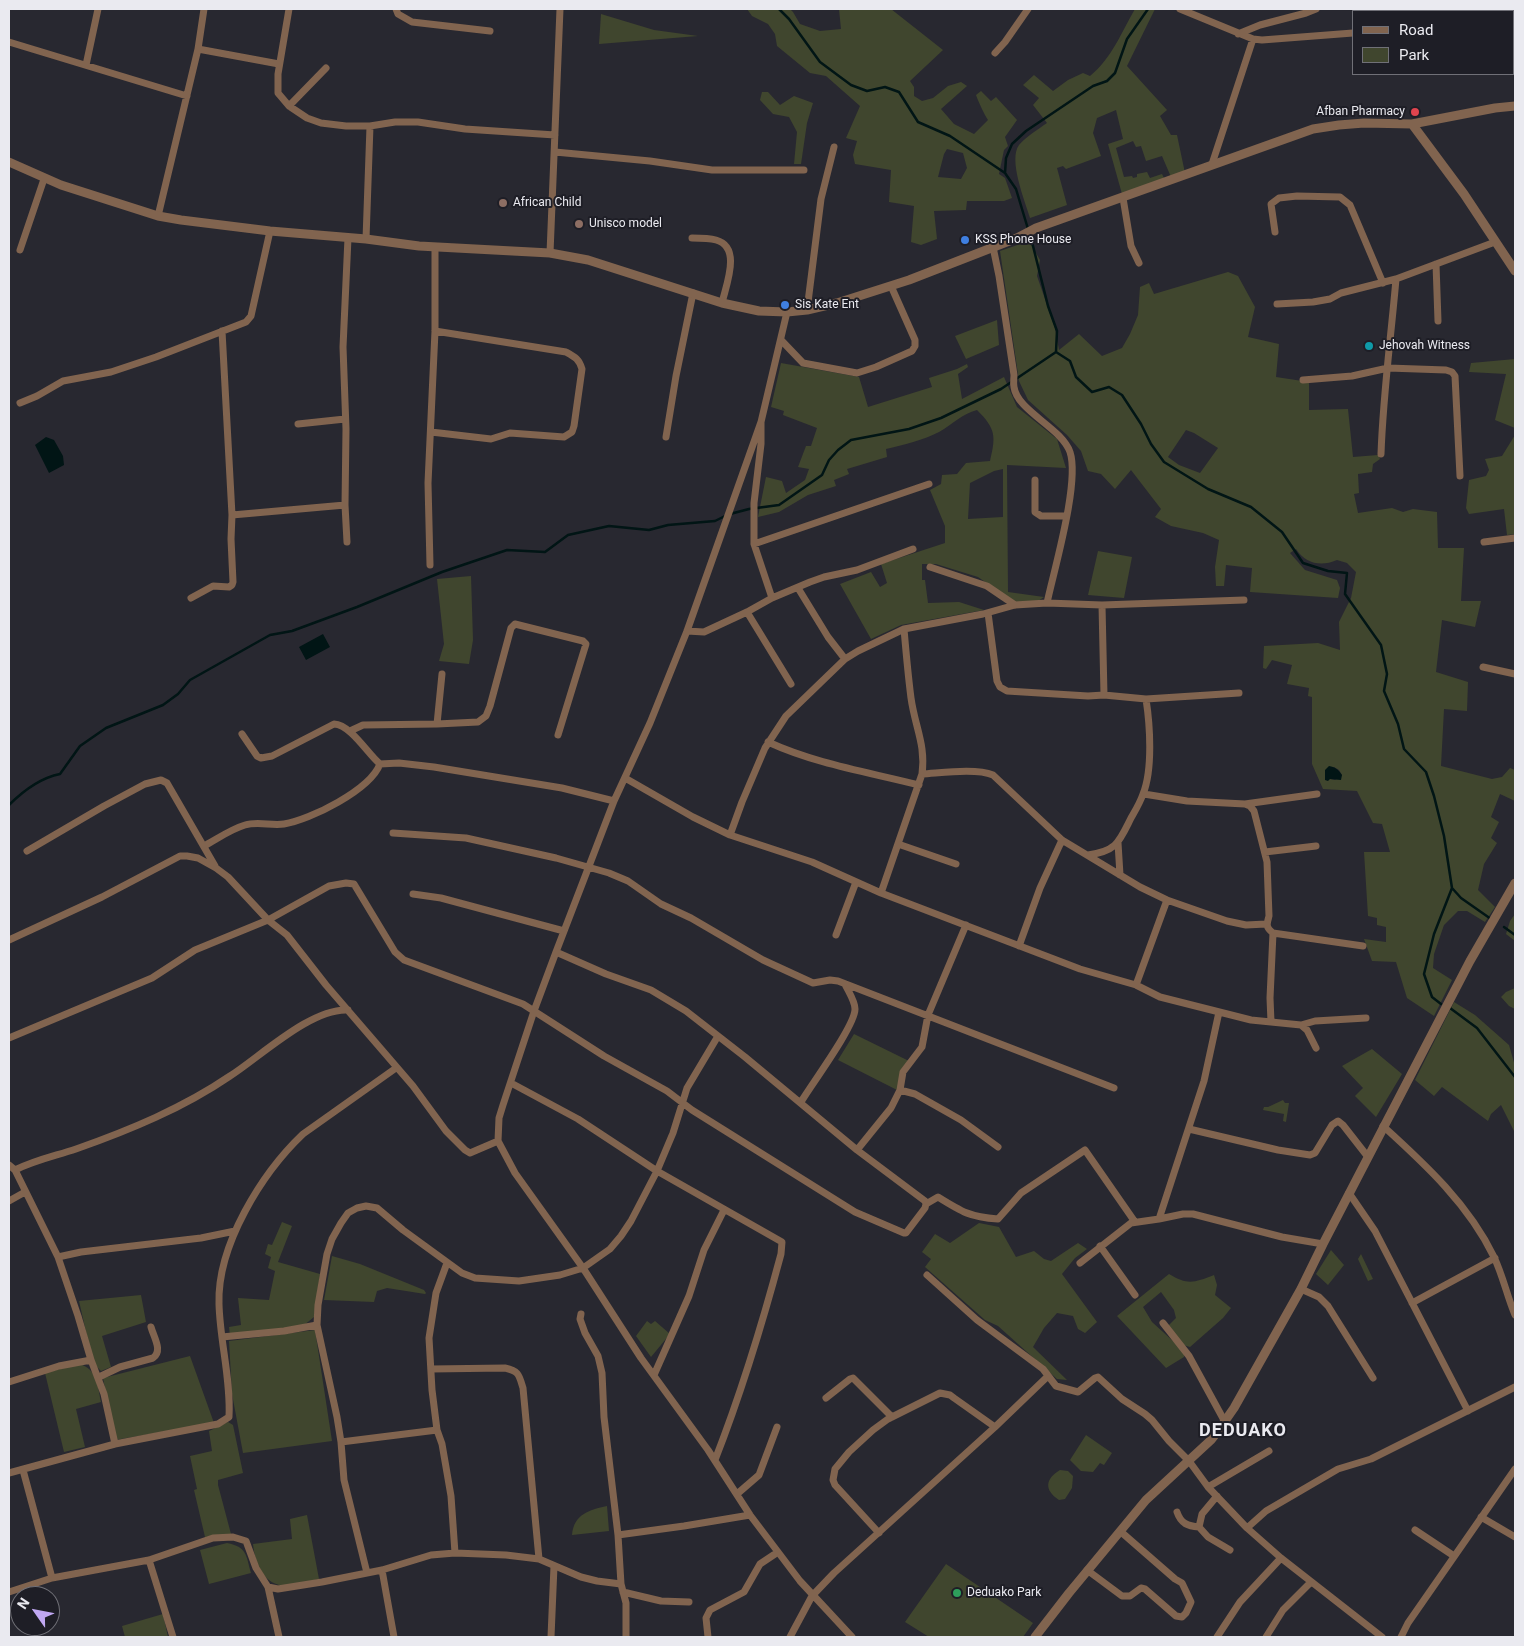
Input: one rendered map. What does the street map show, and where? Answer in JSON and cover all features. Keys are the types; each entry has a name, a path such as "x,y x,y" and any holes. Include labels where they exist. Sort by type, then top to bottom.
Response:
{"street":[{"path":"86,65 98,9"},
{"path":"158,216 198,50 204,9"},
{"path":"289,9 279,64 278,93 289,106 301,115 321,123 346,126 418,122 464,129 555,136"},
{"path":"396,9 398,14 412,22 490,31"},
{"path":"550,253 560,9"},
{"path":"995,53 1028,9"},
{"path":"1180,9 1253,39 1262,40 1352,33"},
{"path":"1238,34 1260,25 1316,9"},
{"path":"1212,164 1253,39"},
{"path":"9,42 187,96"},
{"path":"198,50 279,64"},
{"path":"289,106 326,68"},
{"path":"9,162 44,179 158,216 270,231 435,247 550,253 588,260 722,303 759,311 787,312 807,310 837,303 891,286 1017,238 1036,228 1313,129 1364,123 1412,124 1515,106"},
{"path":"1412,124 1464,194 1515,271"},
{"path":"366,239 370,126"},
{"path":"807,310 822,199 834,147"},
{"path":"555,152 650,161 712,170 804,170"},
{"path":"20,250 44,179"},
{"path":"1275,232 1271,207 1274,200 1297,196 1340,197 1350,205 1383,283"},
{"path":"1122,198 1131,246 1139,263"},
{"path":"20,403 37,396 63,381 110,372 156,357 246,322 250,318 270,231"},
{"path":"346,542 343,323 348,238"},
{"path":"692,238 717,240 728,248 732,259 722,303"},
{"path":"1278,304 1330,299 1341,293 1383,283 1495,242"},
{"path":"430,566 428,483 432,432 435,331 435,247"},
{"path":"993,247 1014,375 1014,388 1020,400 1065,441 1071,454 1073,477 1046,603"},
{"path":"1436,264 1438,322"},
{"path":"1381,454 1383,405 1396,278"},
{"path":"781,340 803,362 857,373 912,351 915,346 915,340 891,286"},
{"path":"666,437 693,293"},
{"path":"787,312 761,422 686,631 650,724 614,801 534,1011 499,1118 498,1141 515,1173 715,1460 750,1515 812,1596 852,1637"},
{"path":"191,598 213,586 229,587 232,585 232,515 222,331"},
{"path":"432,432 491,439 510,433 564,437 572,432 574,426 582,369 580,362 566,352 435,331"},
{"path":"1303,380 1352,376 1388,368 1446,370 1452,372 1455,376 1460,476"},
{"path":"298,424 345,418"},
{"path":"761,422 761,444 754,503 754,544 772,598"},
{"path":"1035,480 1035,512 1041,516 1066,516"},
{"path":"754,544 929,484"},
{"path":"232,515 345,505"},
{"path":"1484,542 1515,538"},
{"path":"686,631 704,632 772,598 824,577 857,570 913,549"},
{"path":"930,567 987,586 1015,605"},
{"path":"798,588 845,659"},
{"path":"730,835 745,794 768,742 786,716 845,659 904,629 1015,605 1046,603 1102,605 1244,600"},
{"path":"1102,605 1104,695"},
{"path":"747,612 791,684"},
{"path":"988,612 997,681 1000,687 1007,691 1088,696 1104,695 1146,699 1239,693"},
{"path":"350,731 362,725 478,722 486,716 490,706 511,628 515,624 583,641 586,644 558,735"},
{"path":"881,893 922,774 924,749 911,699 904,629"},
{"path":"1483,667 1515,674"},
{"path":"437,724 442,674"},
{"path":"1120,875 1118,843 1144,794 1149,749 1149,719 1146,699"},
{"path":"242,734 254,753 261,758 272,756 334,724 340,725 350,731 380,764"},
{"path":"768,742 794,754 820,762 919,785"},
{"path":"380,764 395,763 434,767 562,788 614,801"},
{"path":"204,846 244,826 285,824 323,810 344,799 372,778 380,764"},
{"path":"922,774 988,773 1062,840 1140,887 1167,900 1238,924 1266,924"},
{"path":"625,778 693,817 730,835 812,862 881,893 1080,969 1136,984 1160,998 1251,1020 1301,1025 1315,1021 1366,1018"},
{"path":"28,851 145,784 161,780 167,783 216,868"},
{"path":"1144,794 1187,801 1245,804 1318,794"},
{"path":"1245,804 1254,811 1265,852 1269,916 1266,924 1268,929 1273,932 1363,946"},
{"path":"393,833 466,838 589,866 628,881 661,904 691,918 763,960 813,983 830,980 845,984 982,1035 1041,1061 1114,1088"},
{"path":"1019,946 1040,888 1062,840"},
{"path":"1088,855 1106,851 1118,843"},
{"path":"898,844 956,864"},
{"path":"1265,852 1316,846"},
{"path":"9,940 102,897 180,856 198,858 228,877 268,920 287,935 326,985 413,1086 446,1131 465,1150 472,1152 498,1141"},
{"path":"836,935 856,882"},
{"path":"9,1038 152,978 195,950 268,920 329,886 354,884 396,952 404,960 523,1004 597,1052 667,1091 855,1212 895,1231 906,1233 926,1204 938,1197 962,1212 978,1218 998,1219 1022,1193 1085,1150 1135,1222"},
{"path":"1036,1637 1087,1570 1120,1531 1161,1485 1211,1440 1225,1422 1301,1289 1322,1244 1470,961 1515,884"},
{"path":"413,894 441,898 564,931"},
{"path":"1136,984 1167,900"},
{"path":"857,1150 891,1108 900,1090 903,1072 922,1047 928,1015 966,924"},
{"path":"1271,1022 1270,998 1273,932"},
{"path":"556,952 606,974 656,992 686,1011 801,1102 857,1150 925,1201 926,1204"},
{"path":"801,1102 830,1058 854,1016 855,1008 845,984"},
{"path":"115,1444 98,1377 58,1257 12,1167 74,1150 186,1103 231,1076 306,1022 322,1015 348,1010"},
{"path":"1159,1219 1204,1081 1219,1012"},
{"path":"1301,1025 1307,1030 1316,1048"},
{"path":"366,1573 344,1480 341,1442 317,1325 320,1293 330,1244 336,1231 348,1213 366,1206 377,1208 447,1263 469,1276 519,1281 560,1275 583,1268 610,1249 621,1236 657,1171 673,1133 691,1078 718,1036"},
{"path":"9,1473 115,1444 218,1424 229,1418 230,1403 222,1337 219,1286 235,1231 256,1190 292,1144 303,1134 396,1068"},
{"path":"510,1083 578,1119 657,1171 782,1242 783,1247 750,1364 715,1460"},
{"path":"900,1090 915,1094 961,1120 998,1147"},
{"path":"1189,1129 1278,1150 1310,1155 1315,1153 1332,1125 1338,1121 1344,1125 1368,1157"},
{"path":"1383,1126 1419,1159 1451,1193 1474,1222 1495,1258 1515,1315"},
{"path":"9,1202 25,1192"},
{"path":"1349,1193 1370,1222 1468,1411"},
{"path":"654,1375 689,1296 704,1250 724,1210"},
{"path":"1080,1263 1128,1224 1183,1214 1193,1214 1282,1237 1322,1244"},
{"path":"58,1257 81,1252 201,1238 235,1231"},
{"path":"1100,1246 1135,1294"},
{"path":"1412,1303 1495,1258"},
{"path":"447,1263 434,1304 429,1338 437,1430 442,1444 451,1496 455,1553"},
{"path":"927,1275 977,1320 1043,1369 1058,1387 1081,1391 1095,1378 1100,1378 1122,1399 1145,1414 1189,1461 1208,1487 1247,1528 1281,1558 1382,1637"},
{"path":"1301,1289 1313,1293 1325,1302 1373,1378"},
{"path":"581,1314 580,1319 585,1333 598,1356 602,1373 604,1417 618,1535 621,1584 626,1603 626,1637"},
{"path":"1163,1323 1189,1356 1225,1422"},
{"path":"222,1337 284,1331 317,1325"},
{"path":"98,1377 120,1367 156,1356 158,1348 150,1327"},
{"path":"9,1382 59,1366 91,1360"},
{"path":"431,1369 505,1368 514,1370 519,1375 523,1388 539,1559"},
{"path":"790,1637 812,1596 1048,1376"},
{"path":"826,1398 853,1378 892,1417"},
{"path":"1247,1528 1266,1511 1338,1469 1371,1459 1515,1387"},
{"path":"879,1533 835,1485 833,1476 835,1469 849,1452 873,1430 892,1417 933,1396 945,1394 954,1398 995,1427"},
{"path":"737,1494 759,1476 776,1427"},
{"path":"341,1442 437,1430"},
{"path":"1208,1487 1269,1451"},
{"path":"1401,1637 1408,1623 1515,1469"},
{"path":"22,1470 52,1578"},
{"path":"1200,1527 1202,1514 1217,1496"},
{"path":"1177,1512 1181,1522 1200,1527 1208,1537 1230,1550"},
{"path":"618,1535 750,1515"},
{"path":"1481,1516 1515,1537"},
{"path":"1415,1530 1454,1556"},
{"path":"1087,1570 1122,1596 1130,1596 1141,1588 1145,1589 1176,1616 1182,1617 1191,1602 1182,1583 1120,1531"},
{"path":"9,1592 52,1578 149,1560 213,1538 233,1537 246,1542 256,1568 268,1587 279,1637"},
{"path":"708,1637 706,1618 710,1610 744,1592 760,1564 778,1552"},
{"path":"268,1587 278,1589 366,1573 431,1555 455,1553 506,1555 539,1559 581,1577 621,1584"},
{"path":"1217,1637 1240,1602 1281,1558"},
{"path":"149,1560 173,1637"},
{"path":"551,1637 554,1566"},
{"path":"382,1570 394,1637"},
{"path":"1266,1637 1283,1610 1311,1582"},
{"path":"623,1592 661,1601 688,1602"}],"green space":[{"path":"747,9 790,9 800,24 820,31 841,29 839,9 891,9 943,50 910,81 914,87 914,96 922,101 933,98 948,86 961,82 967,86 941,109 954,124 974,134 988,120 976,95 981,91 991,101 996,97 1017,120 1005,137 1008,146 1004,150 999,174 1005,178 1012,198 1004,201 967,201 966,210 934,211 937,239 921,245 911,242 914,206 889,202 891,170 855,164 853,155 857,141 846,138 860,106 826,76 810,73 777,46 775,34 768,24 752,16","holes":["947,149 963,153 967,168 961,179 938,177"]},
{"path":"1135,9 1155,9 1127,66 1167,110 1160,116 1171,135 1177,135 1185,173 1171,177 1162,156 1146,161 1141,146 1136,147 1133,141 1116,148 1124,177 1132,176 1133,178 1137,177 1137,174 1147,172 1150,178 1162,174 1165,180 1122,194 1108,144 1123,139 1116,110 1097,118 1093,133 1101,156 1066,169 1063,166 1057,168 1067,205 1030,218 1018,181 1015,160 1016,152 1022,142 1047,123 1033,105 1039,98 1023,85 1034,75 1053,91 1068,80 1083,73 1090,76 1110,53"},
{"path":"601,14 654,30 698,36 599,44"},
{"path":"762,92 768,92 780,105 794,96 813,103 807,123 801,164 794,164 797,132 789,117 773,114 760,100"},
{"path":"1029,241 1040,260 1037,276 1055,328 1059,350 1079,334 1102,356 1122,348 1130,334 1138,315 1140,287 1149,283 1154,294 1228,272 1238,276 1255,307 1248,337 1279,344 1276,377 1309,382 1309,410 1348,409 1353,457 1378,455 1380,459 1373,464 1372,472 1358,474 1359,493 1354,494 1358,513 1392,508 1403,512 1413,509 1437,512 1438,548 1464,548 1461,601 1481,601 1475,627 1442,620 1436,672 1468,682 1467,711 1444,709 1441,766 1492,779 1502,777 1510,768 1515,770 1515,801 1500,794 1491,817 1499,822 1491,838 1497,843 1484,864 1478,890 1495,907 1485,922 1467,911 1458,911 1444,925 1434,954 1433,968 1452,980 1434,1016 1407,998 1396,962 1372,961 1364,939 1386,942 1386,927 1377,925 1377,918 1368,916 1364,852 1390,852 1382,824 1373,823 1357,791 1323,789 1312,764 1312,697 1308,696 1309,688 1287,684 1292,665 1272,660 1266,669 1263,668 1264,646 1318,643 1340,650 1339,622 1351,598 1356,572 1347,563 1337,560 1320,564 1314,563 1304,558 1296,549 1290,553 1305,570 1337,580 1340,588 1338,598 1250,592 1252,568 1226,565 1224,586 1216,586 1215,567 1219,540 1203,533 1171,526 1155,517 1161,509 1131,470 1115,489 1101,474 1088,471 1081,451 1067,435 1028,400 1019,381 1000,251","holes":["1186,430 1218,448 1200,473 1179,465 1168,457","1334,767 1342,775 1335,780 1325,778"]},
{"path":"997,320 999,345 966,359 955,336"},
{"path":"1515,359 1515,428 1495,420 1506,374 1469,372 1471,363"},
{"path":"781,363 859,377 868,407 932,387 929,378 967,364 968,367 958,374 962,399 1004,377 1017,407 1057,439 1066,468 1007,465 1008,592 1044,597 1038,601 1015,603 978,577 936,564 922,564 922,580 925,580 928,603 959,602 984,610 901,625 871,639 840,584 871,572 880,587 887,583 881,564 945,543 945,526 930,490 941,484 942,475 957,474 966,463 990,461 994,439 991,428 977,410 933,435 886,449 887,457 847,469 849,474 834,480 836,486 808,495 779,512 758,517 766,477 782,481 786,493 805,480 809,469 798,467 806,446 811,446 817,428 783,415 784,411 771,407","holes":["1003,469 1003,517 968,519 970,483 994,471"]},
{"path":"1515,435 1515,534 1507,535 1504,509 1469,514 1466,508 1469,480 1486,476 1489,470 1485,459 1502,456"},
{"path":"1098,551 1132,557 1124,598 1088,595"},
{"path":"471,576 473,640 469,664 439,661 444,644 437,579"},
{"path":"1515,914 1515,941 1506,934 1510,921"},
{"path":"1515,988 1515,1009 1509,1006 1501,997 1506,992"},
{"path":"1454,1002 1475,1015 1509,1045 1515,1066 1515,1133 1501,1105 1491,1114 1488,1121 1442,1087 1434,1096 1415,1080"},
{"path":"854,1034 909,1061 897,1090 838,1060"},
{"path":"1372,1049 1402,1074 1376,1117 1355,1096 1363,1088 1342,1066"},
{"path":"1283,1100 1285,1103 1289,1103 1286,1122 1283,1121 1284,1114 1263,1110 1264,1107"},
{"path":"282,1222 292,1226 278,1262 320,1274 314,1317 303,1326 230,1336 229,1327 241,1325 238,1298 269,1300 275,1271 268,1268 271,1257 265,1254 268,1244 272,1245"},
{"path":"979,1223 999,1227 1016,1257 1034,1251 1044,1259 1051,1261 1078,1243 1087,1249 1075,1258 1062,1274 1097,1322 1085,1333 1078,1329 1073,1316 1057,1313 1044,1328 1033,1347 1067,1380 1057,1379 998,1326 985,1320 925,1267 931,1259 922,1252 935,1234 950,1243"},
{"path":"1331,1250 1344,1265 1328,1285 1316,1274"},
{"path":"1361,1254 1373,1279 1368,1281 1358,1259"},
{"path":"332,1256 360,1264 424,1290 426,1293 387,1288 377,1291 374,1302 324,1300"},
{"path":"1169,1274 1181,1280 1191,1282 1214,1275 1217,1285 1215,1295 1231,1308 1223,1318 1190,1347 1183,1345 1168,1326 1176,1318 1174,1310 1161,1292 1143,1307 1152,1322 1184,1351 1184,1357 1166,1368 1117,1316"},
{"path":"141,1295 146,1322 102,1336 111,1367 101,1371 95,1365 92,1358 79,1301"},
{"path":"647,1321 651,1324 655,1321 670,1334 651,1357 636,1336"},
{"path":"315,1330 332,1441 243,1453 232,1394 229,1341"},
{"path":"190,1356 214,1423 115,1440 103,1378"},
{"path":"79,1364 90,1370 96,1379 101,1402 76,1409 85,1447 64,1452 45,1373"},
{"path":"228,1422 233,1425 243,1473 218,1480 231,1534 205,1537 194,1490 197,1489 190,1456 212,1451 209,1431"},
{"path":"1086,1435 1112,1453 1104,1465 1100,1463 1093,1472 1081,1471 1070,1460"},
{"path":"1060,1470 1068,1471 1073,1476 1072,1488 1065,1499 1059,1500 1051,1492 1048,1485 1051,1477"},
{"path":"607,1506 609,1531 572,1535 573,1528 579,1518 589,1511"},
{"path":"307,1515 319,1579 291,1586 272,1582 259,1566 253,1544 292,1539 290,1519"},
{"path":"227,1543 238,1547 245,1553 251,1573 209,1584 200,1550"},
{"name":"Deduako Park","path":"946,1564 1033,1623 1023,1637 929,1637 905,1622"},
{"path":"163,1614 168,1637 125,1637 122,1626"}],"shaded area":[{"path":"46,437 54,440 63,456 64,465 49,473 35,445"},
{"path":"323,634 330,647 306,660 299,647"},
{"path":"1329,766 1339,771 1342,775 1341,780 1325,780 1325,770"}],"waterway":[{"path":"779,9 789,19 820,62 851,85 867,91 885,87 899,92 918,122 950,136 1005,173 1016,189 1028,229"},
{"path":"1005,173 1006,158 1012,144 1026,131 1093,86 1107,81 1115,73 1127,39 1148,9"},
{"path":"1030,234 1048,306 1057,331 1056,352 1070,361 1076,377 1092,392 1109,387 1122,395 1164,462 1208,489 1251,507 1282,532 1303,563 1328,571 1347,573 1345,594 1381,645 1387,674 1384,691 1398,724 1404,749 1426,772 1444,836 1452,888 1461,898 1491,919"},
{"path":"730,514 779,505 822,475 829,460 851,440 909,429 941,418 1001,389 1056,352"},
{"path":"9,805 32,786 60,774 80,746 106,728 163,705 178,694 190,680 270,635 292,631 442,572 507,550 545,552 568,535 609,526 649,530 668,525 715,521 725,516"},
{"path":"1441,1004 1432,997 1424,974 1434,934 1452,888"},
{"path":"1504,927 1515,935"},
{"path":"1450,1008 1477,1028 1515,1077"}],"place":[{"name":"Afban Pharmacy","path":"1415,112"},
{"name":"African Child","path":"503,203"},
{"name":"Unisco model","path":"579,224"},
{"name":"KSS Phone House","path":"965,240"},
{"name":"Sis Kate Ent","path":"785,305"},
{"name":"Jehovah Witness","path":"1369,346"},
{"name":"Deduako Park","path":"957,1593"}],"district":[{"name":"DEDUAKO","path":"1243,1431"}]}
